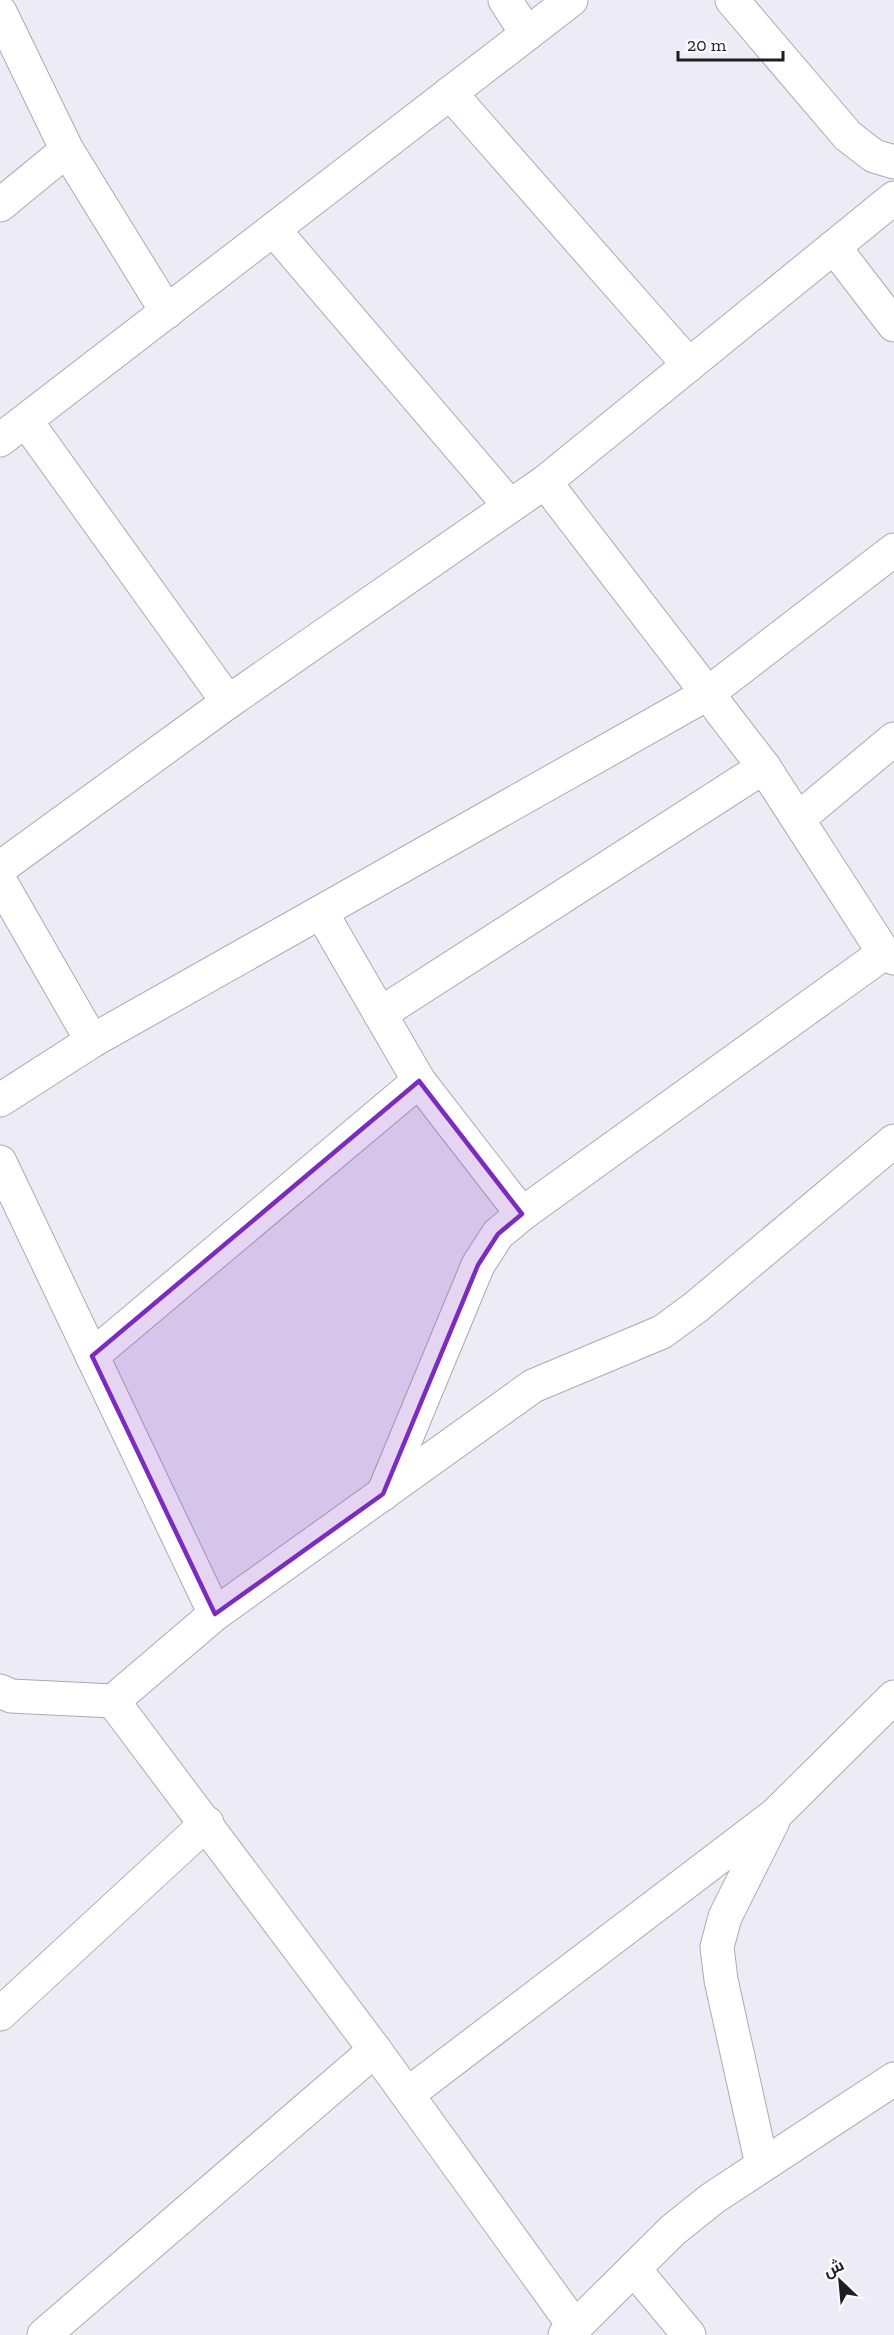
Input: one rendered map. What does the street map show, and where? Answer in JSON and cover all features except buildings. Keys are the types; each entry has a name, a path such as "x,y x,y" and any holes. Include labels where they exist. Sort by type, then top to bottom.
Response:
{"street":[{"path":"505,0 527,34"},
{"path":"0,440 571,0"},
{"path":"732,0 848,136 874,156 894,162"},
{"path":"3,26 67,150 167,312"},
{"path":"450,93 689,365"},
{"path":"0,205 67,150"},
{"path":"0,868 228,702 545,482 894,198"},
{"path":"273,230 510,506"},
{"path":"834,247 894,326"},
{"path":"26,421 228,702"},
{"path":"383,1494 478,1265 498,1234 522,1214 889,956 764,767 545,482"},
{"path":"0,1100 92,1041 707,693 894,550"},
{"path":"798,819 894,739"},
{"path":"380,1014 764,767"},
{"path":"0,881 92,1041"},
{"path":"321,912 419,1081 522,1214"},
{"path":"92,1356 419,1081"},
{"path":"0,1691 11,1696 113,1701 215,1614 533,1386 662,1332 696,1307 894,1141"},
{"path":"0,1162 215,1614"},
{"path":"408,2094 776,1814 894,1698"},
{"path":"113,1701 207,1823 408,2094 570,2331 673,2230 705,2204 894,2079"},
{"path":"762,2165 721,1980 717,1947 725,1917 776,1814"},
{"path":"0,2014 207,1823"},
{"path":"44,2335 375,2050"},
{"path":"634,2269 689,2335"}],"highlighted area":[{"path":"419,1081 522,1214 498,1234 478,1265 383,1494 215,1614 92,1356"}]}
